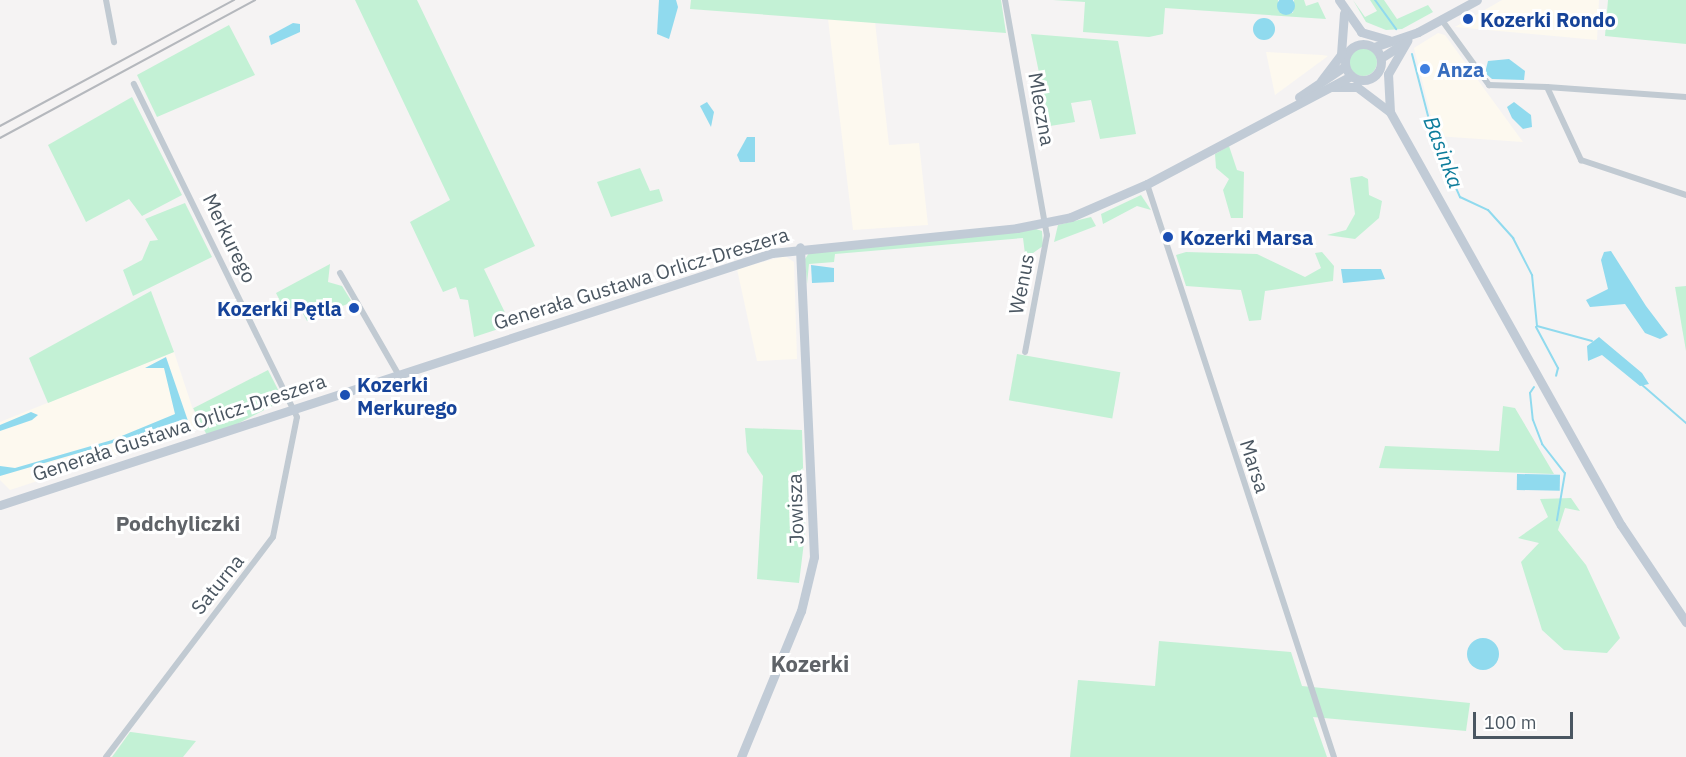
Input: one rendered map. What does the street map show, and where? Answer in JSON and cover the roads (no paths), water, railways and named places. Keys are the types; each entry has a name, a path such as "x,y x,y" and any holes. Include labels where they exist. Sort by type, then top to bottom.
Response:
{"main road":[{"path":"1339,0 1348,22 1350,49 1345,66 1351,76 1364,80 1388,107 1630,540 1686,622"},
{"path":"1381,58 1407,38 1477,0"},
{"path":"1348,22 1376,40 1407,38"},
{"path":"1348,22 1381,58 1380,70 1388,107"},
{"path":"1348,22 1341,54 1323,85 1357,87 1388,107"},
{"path":"1350,49 1407,38"},
{"path":"1388,107 1390,67 1407,38"},
{"name":"Generała Gustawa Orlicz-Dreszera","path":"0,505 398,374 800,247 1046,223 1148,184 1290,105 1323,85 1345,66"},
{"path":"1364,80 1380,70"},
{"name":"Generała Gustawa Orlicz-Dreszera","path":"1323,85 1351,76"},
{"name":"Jowisza","path":"741,757 801,611 814,557 800,247"}],"street":[{"path":"106,0 114,42"},
{"name":"Mleczna","path":"1005,0 1046,223"},
{"path":"1441,19 1490,85 1686,97"},
{"name":"Merkurego","path":"134,84 294,408"},
{"path":"1547,87 1581,160 1686,195"},
{"name":"Marsa","path":"1148,184 1334,757"},
{"name":"Wenus","path":"1025,352 1046,223"},
{"path":"340,273 398,374"},
{"name":"Saturna","path":"106,757 273,537 297,417 294,408"}],"water":[{"path":"1286,-3 1292,0 1295,6 1292,12 1286,15 1280,12 1277,6 1280,0"},
{"path":"659,0 676,0 678,7 669,39 657,34"},
{"path":"1264,18 1272,21 1275,29 1272,37 1264,40 1256,37 1253,29 1256,21"},
{"path":"293,23 300,24 300,32 271,45 269,36"},
{"path":"1509,59 1525,71 1524,80 1492,79 1485,73 1488,61"},
{"path":"707,102 714,112 711,127 700,106"},
{"path":"1514,102 1531,115 1532,127 1523,129 1512,118 1507,107"},
{"path":"747,137 755,137 755,162 740,162 737,155"},
{"path":"1611,251 1646,306 1668,335 1660,339 1645,333 1625,304 1590,307 1586,300 1608,289 1601,260 1604,252"},
{"path":"811,265 834,268 834,282 812,283"},
{"path":"1341,269 1381,269 1385,279 1343,283"},
{"path":"1599,337 1642,373 1649,384 1640,386 1602,355 1588,361 1587,346"},
{"path":"166,357 188,421 0,476 0,466 15,468 112,440 175,414 164,368 145,368"},
{"path":"31,412 38,415 32,420 0,431 0,425"},
{"path":"1517,474 1560,475 1560,491 1517,490"},
{"path":"1483,638 1494,643 1499,654 1494,665 1483,670 1472,665 1467,654 1472,643"}],"waterway":[{"name":"Basinka","path":"1375,0 1396,29"},
{"name":"Basinka","path":"1412,54 1433,135 1460,197 1488,210 1513,238 1532,275 1537,326 1592,341"},
{"path":"1536,327 1558,368 1556,376"},
{"name":"Basinka","path":"1641,384 1686,423"},
{"path":"1534,387 1530,393 1533,420 1542,444 1565,473 1557,520"}],"railway":[{"path":"0,126 234,0"},
{"path":"0,138 255,0"}],"place":[{"name":"Kozerki Rondo","path":"1468,19"},
{"name":"Anza","path":"1425,69"},
{"name":"Kozerki Marsa","path":"1168,237"},
{"name":"Kozerki Pętla","path":"354,308"},
{"name":"Kozerki Merkurego","path":"345,395"}],"district":[{"name":"Podchyliczki","path":"178,523"},
{"name":"Kozerki","path":"810,664"}]}
